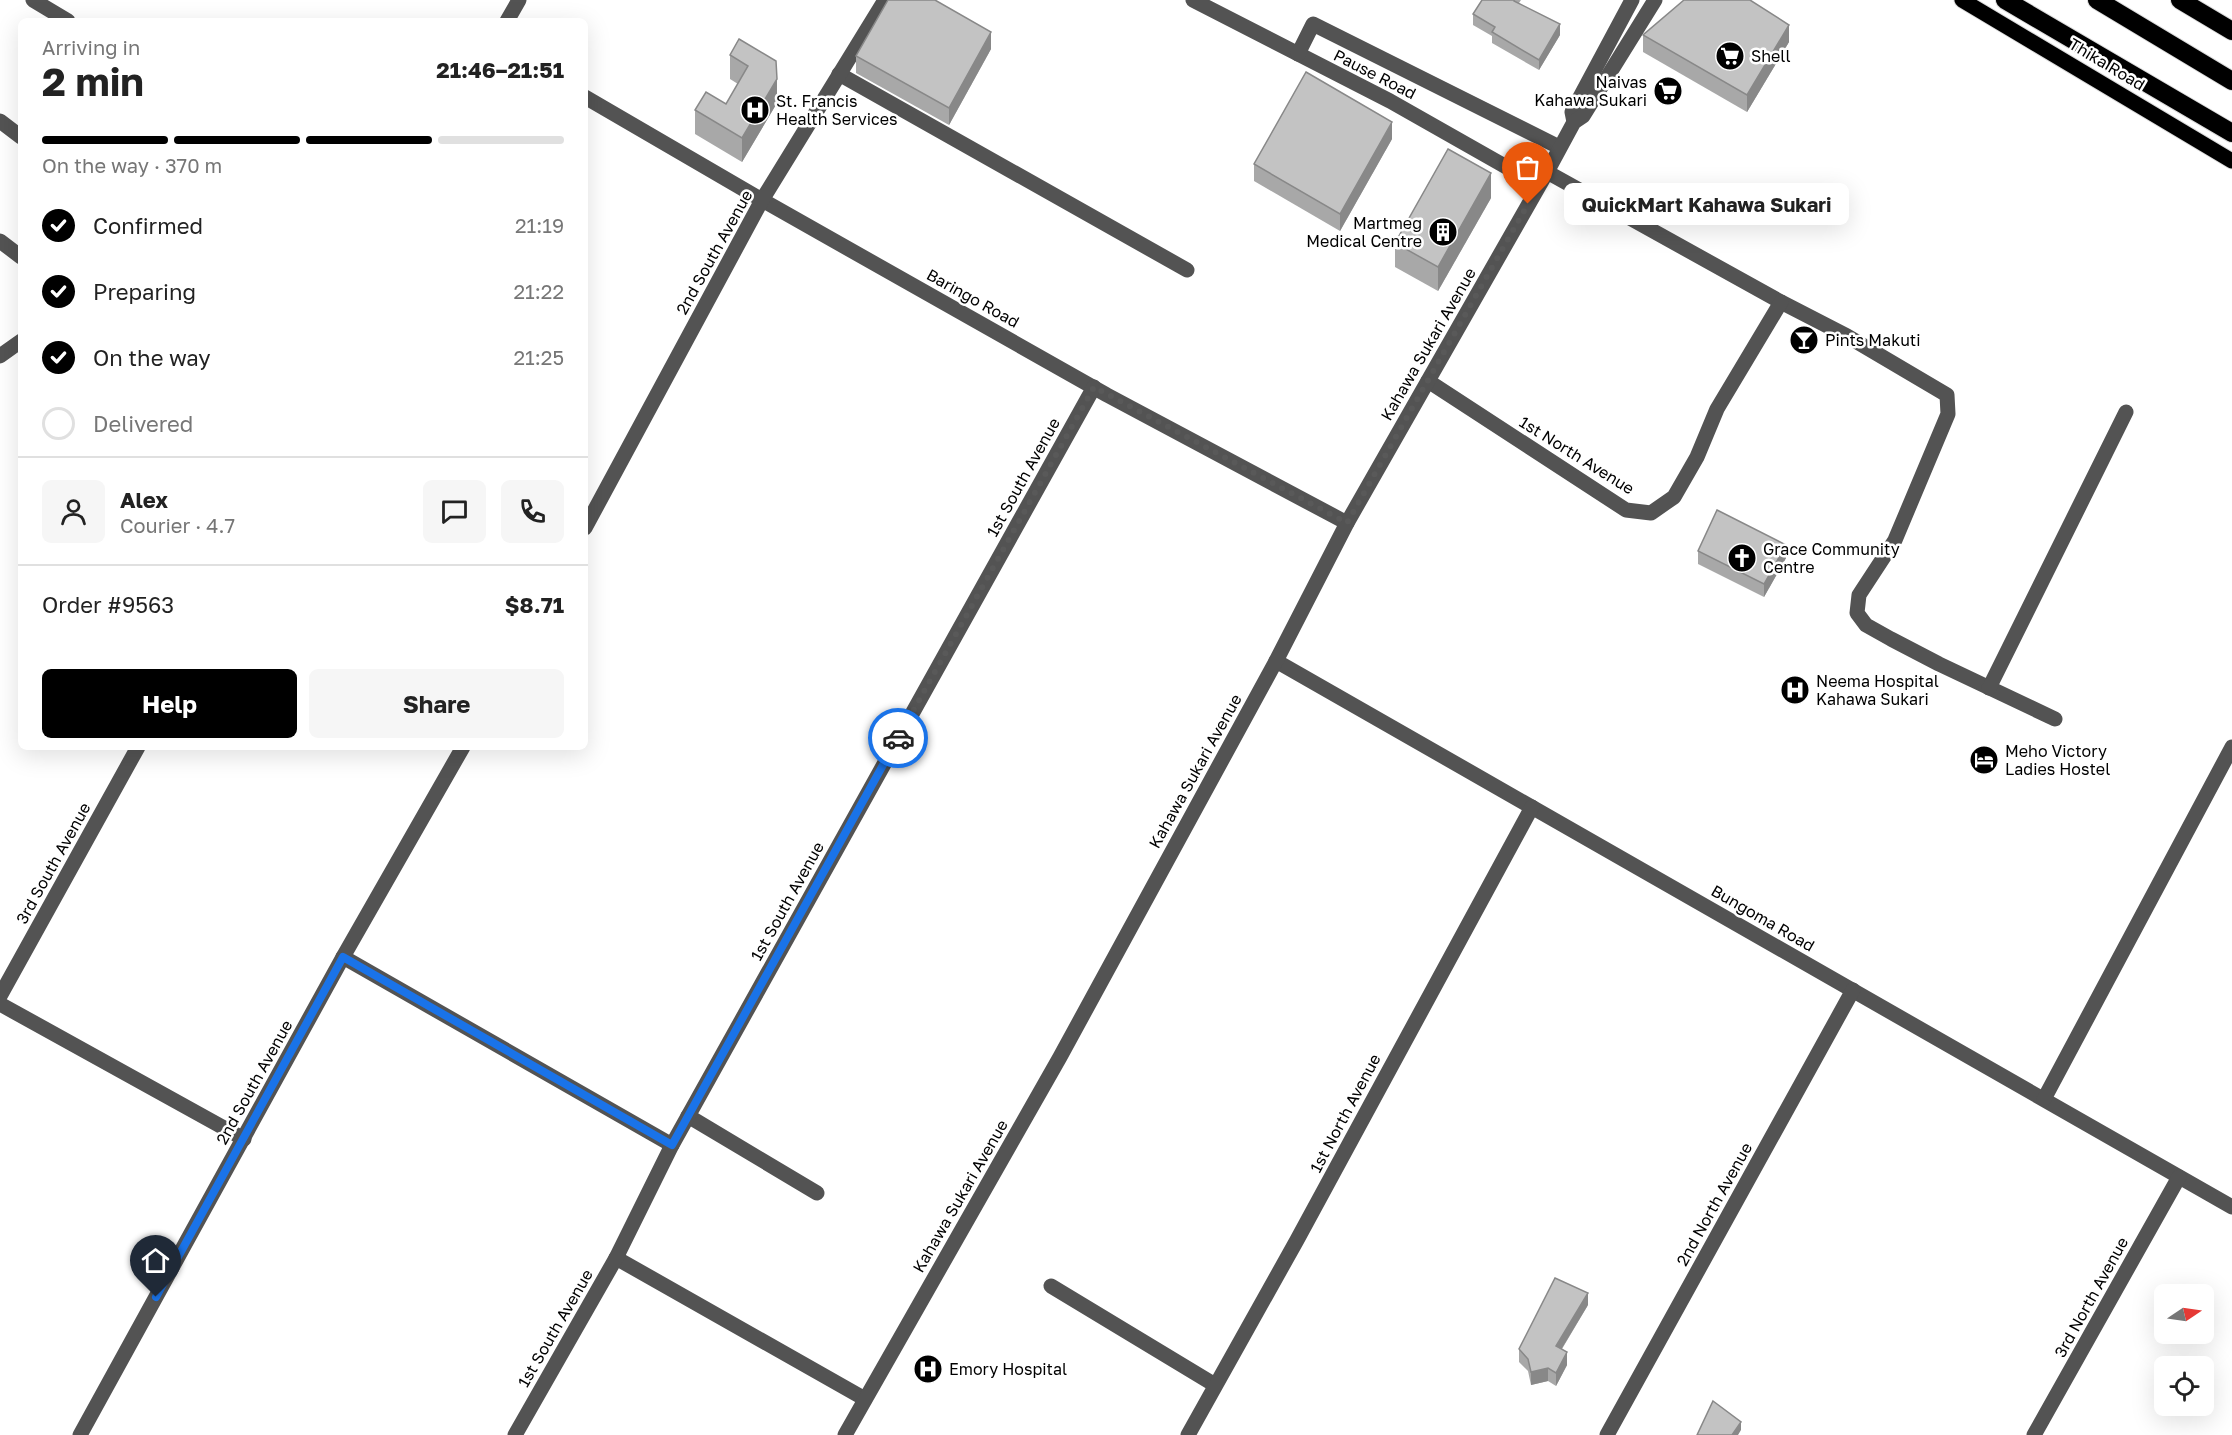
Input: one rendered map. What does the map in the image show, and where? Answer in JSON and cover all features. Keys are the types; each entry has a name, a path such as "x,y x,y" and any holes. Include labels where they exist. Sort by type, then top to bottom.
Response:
{"highway":[{"path":"2005,0 2232,133"},
{"path":"2097,0 2232,81"},
{"path":"2180,0 2232,31"}],"main road":[{"name":"Thika Road","path":"1962,0 2232,161"}],"street":[{"path":"33,0 63,18"},
{"path":"509,18 519,0"},
{"name":"2nd South Avenue","path":"588,522 762,200 885,0"},
{"name":"Pause Road","path":"1193,0 1390,100 1538,185"},
{"name":"Kahawa Sukari Avenue","path":"1574,122 1572,112 1632,0"},
{"name":"Kahawa Sukari Avenue","path":"845,1435 1065,1047 1347,523 1547,172 1559,147 1574,122 1583,116 1655,0"},
{"path":"1298,54 1313,24 1559,147"},
{"path":"839,74 1187,270"},
{"name":"Baringo Road","path":"588,99 762,200 1094,387 1347,523"},
{"path":"0,122 18,135"},
{"path":"1547,172 1847,336 1947,395 1948,414 1895,540 1859,595 1857,613 1866,625 2055,719"},
{"path":"0,241 18,255"},
{"name":"1st North Avenue","path":"1428,381 1626,510 1651,513 1674,497 1697,457 1718,409 1782,302"},
{"path":"0,356 18,343"},
{"name":"1st South Avenue","path":"515,1435 616,1258 688,1116 1094,387"},
{"path":"1989,688 2126,412"},
{"name":"Bungoma Road","path":"1275,660 2232,1207"},
{"path":"2044,1099 2232,747"},
{"name":"3rd South Avenue","path":"0,996 136,750"},
{"name":"2nd South Avenue","path":"80,1435 343,957 461,750"},
{"name":"1st North Avenue","path":"1188,1435 1297,1240 1532,807"},
{"path":"343,957 672,1145"},
{"name":"2nd North Avenue","path":"1607,1435 1853,990"},
{"path":"0,1004 244,1139"},
{"path":"688,1116 817,1193"},
{"name":"3rd North Avenue","path":"2034,1435 2179,1177"},
{"path":"616,1258 865,1399"},
{"path":"1051,1286 1215,1385"}],"building":[{"path":"888,0 935,0 991,32 949,108 856,56"},
{"path":"1482,0 1514,0 1560,24 1539,60 1492,32 1495,27 1473,14"},
{"path":"1684,0 1750,0 1789,25 1747,95 1643,35"},
{"path":"739,39 776,61 777,79 742,138 695,110 706,92 726,104 748,66 730,55"},
{"path":"1306,72 1392,122 1340,214 1254,164"},
{"name":"Martmeg Medical Centre","path":"1448,149 1491,173 1438,267 1395,243"},
{"name":"Grace Community Centre","path":"1717,510 1786,545 1764,584 1698,551"},
{"path":"1555,1278 1588,1293 1556,1346 1567,1352 1556,1373 1548,1368 1531,1372 1528,1359 1519,1349"},
{"path":"1713,1401 1741,1422 1732,1435 1697,1435"}],"way so far":[{"path":"898,738 1094,387 1347,523 1528,204"}],"place":[{"name":"Shell","path":"1730,56"},
{"name":"Naivas Kahawa Sukari","path":"1668,91"},
{"name":"St. Francis Health Services","path":"755,110"},
{"name":"QuickMart Kahawa Sukari","path":"1528,204"},
{"name":"Martmeg Medical Centre","path":"1443,232"},
{"name":"Pints Makuti","path":"1804,340"},
{"name":"Grace Community Centre","path":"1742,558"},
{"name":"Neema Hospital Kahawa Sukari","path":"1795,690"},
{"name":"Meho Victory Ladies Hostel","path":"1984,760"},
{"name":"Emory Hospital","path":"928,1369"}],"route":[{"path":"156,1297 343,957 672,1145 898,738"}]}
